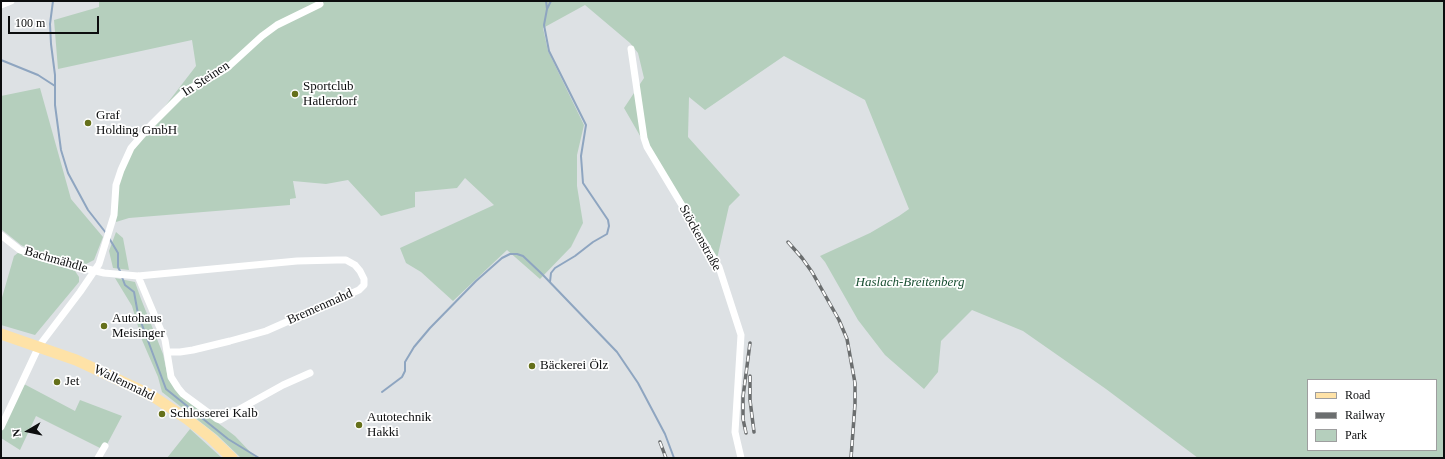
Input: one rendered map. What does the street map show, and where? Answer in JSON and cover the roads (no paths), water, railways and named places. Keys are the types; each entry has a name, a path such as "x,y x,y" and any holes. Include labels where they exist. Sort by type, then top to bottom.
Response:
{"main road":[{"name":"Wallenmahd","path":"1,334 76,360 111,375 154,397 210,437 232,458"}],"street":[{"path":"1,5 11,1"},
{"name":"In Steinen","path":"94,271 99,264 106,244 114,215 116,185 131,148 151,125 186,90 227,68 262,36 277,25 320,4"},
{"name":"Stöckenstraße","path":"631,49 644,138 718,267 741,335 736,432 741,458"},
{"name":"Bachmähdle","path":"1,235 20,250 39,257 94,271 39,346 1,427"},
{"name":"Bremenmahd","path":"94,271 138,276 318,259 346,260 355,265 364,279 364,285 359,290 266,331 193,350 167,352"},
{"path":"138,276 165,340 171,377 178,388 188,398 217,419 220,420 283,385 310,372"},
{"path":"98,458 105,446"}],"waterway":[{"path":"53,1 50,24 51,44 55,75 55,105 61,150 68,173 88,210 106,233"},
{"path":"546,1 547,9 544,25 549,51 586,125 581,156 583,183 608,220 609,226 607,234 555,268 551,273 550,282"},
{"path":"547,9 551,1"},
{"path":"1,60 38,75 55,86"},
{"path":"109,238 118,253 118,267 121,273"},
{"path":"382,392 402,377 405,371 405,362 414,347 430,328 476,281 502,258 510,254 517,254 523,256 542,274 617,352 638,383 665,434 674,458"},
{"path":"122,277 125,285 134,292 138,314 166,389 228,439 259,458"}],"railway":[{"path":"788,242 812,272 839,320 847,339 855,383 851,458"},
{"path":"746,433 743,419 743,397 750,343"},
{"path":"750,376 750,400 754,432"},
{"path":"660,442 666,458"}],"place":[{"name":"Sportclub Hatlerdorf","path":"295,94"},
{"name":"Graf Holding GmbH","path":"88,123"},
{"name":"Autohaus Meisinger","path":"104,326"},
{"name":"Bäckerei Ölz","path":"532,366"},
{"name":"Jet","path":"57,382"},
{"name":"Schlosserei Kalb","path":"162,414"},
{"name":"Autotechnik Hakki","path":"359,425"}],"park label":[{"name":"Haslach-Breitenberg","path":"910,283"}]}
